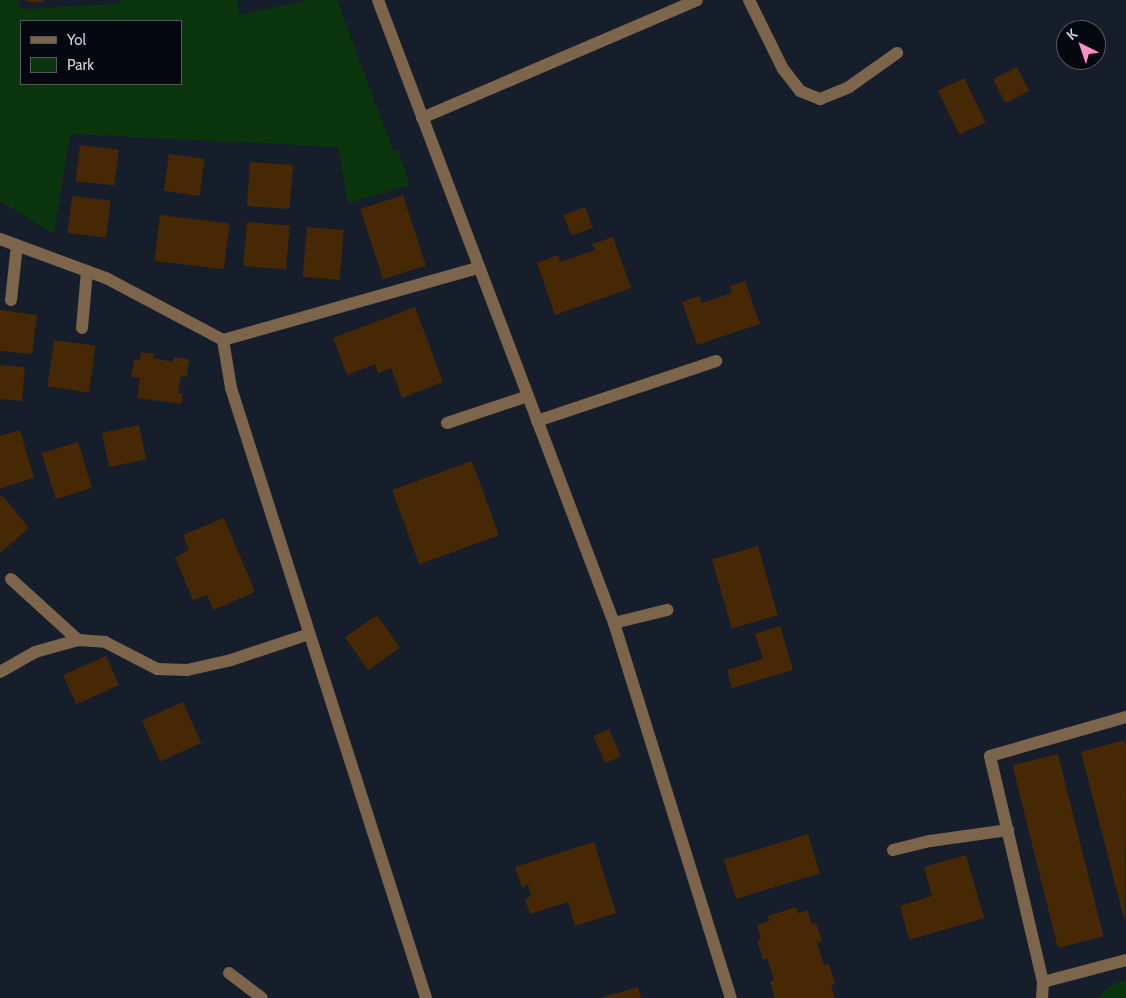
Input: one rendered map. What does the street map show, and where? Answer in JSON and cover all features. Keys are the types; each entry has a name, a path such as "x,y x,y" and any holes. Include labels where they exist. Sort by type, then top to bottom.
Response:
{"street":[{"path":"378,0 477,268 614,623 731,998"},
{"path":"422,118 697,0"},
{"path":"749,0 783,69 800,91 820,99 849,87 897,53"},
{"path":"0,239 87,271 223,340 477,268"},
{"path":"11,300 17,245"},
{"path":"82,328 87,271"},
{"path":"223,340 232,388 309,634 340,720 426,998"},
{"path":"536,421 716,360"},
{"path":"447,423 528,396"},
{"path":"11,579 78,640"},
{"path":"614,623 667,610"},
{"path":"0,672 35,652 78,640 105,642 157,669 188,670 232,660 309,634"},
{"path":"1042,998 1043,982 990,756 1126,717"},
{"path":"893,850 930,841 1008,830"},
{"path":"1043,982 1126,960"},
{"path":"229,973 262,998"}],"green space":[{"path":"0,0 19,0 21,9 119,4 120,0 237,0 240,15 310,0 337,0 393,150 398,151 410,185 348,203 338,147 70,134 54,234 0,201"},
{"path":"1126,981 1126,998 1097,998 1113,984"}],"building":[{"path":"27,0 44,0 44,2 27,2"},
{"path":"1017,67 1029,91 1005,103 993,79"},
{"path":"964,78 985,122 959,135 938,91"},
{"path":"80,145 119,150 114,185 76,181"},
{"path":"169,154 205,159 200,196 164,191"},
{"path":"250,162 293,165 290,209 247,206"},
{"path":"403,195 426,265 383,279 360,209"},
{"path":"72,196 111,201 106,237 67,233"},
{"path":"585,207 593,228 571,236 564,215"},
{"path":"160,215 229,224 224,269 154,261"},
{"path":"247,222 290,226 286,270 243,266"},
{"path":"307,227 344,230 340,280 303,277"},
{"path":"613,237 631,288 555,315 537,263 558,255 560,262 595,250 592,244"},
{"path":"745,281 760,324 697,345 682,302 699,296 702,303 732,293 730,286"},
{"path":"415,307 443,382 402,398 391,368 378,373 375,364 347,375 333,338"},
{"path":"0,310 37,315 32,354 0,351"},
{"path":"54,340 96,346 89,392 47,387"},
{"path":"141,352 154,354 153,358 173,362 174,357 189,359 187,377 181,376 178,393 183,394 182,404 137,398 140,378 131,377 134,359 140,360"},
{"path":"0,365 25,367 22,401 0,399"},
{"path":"139,425 146,459 109,467 102,433"},
{"path":"20,430 34,478 0,488 0,436"},
{"path":"78,442 92,488 56,499 42,453"},
{"path":"472,461 499,535 419,564 392,490"},
{"path":"2,495 29,528 0,553 0,497"},
{"path":"224,518 255,592 213,610 207,595 193,600 175,557 189,550 183,535"},
{"path":"758,546 778,615 732,628 712,559"},
{"path":"377,615 400,648 368,670 345,637"},
{"path":"780,626 793,670 732,688 727,670 763,659 755,634"},
{"path":"106,656 119,685 76,704 63,675"},
{"path":"183,702 201,743 160,761 142,720"},
{"path":"609,729 621,757 605,763 593,736"},
{"path":"1124,740 1126,746 1125,922 1081,752"},
{"path":"1058,754 1103,936 1058,948 1012,765"},
{"path":"808,834 820,873 736,899 724,860"},
{"path":"594,842 616,913 575,926 568,902 530,914 525,899 531,896 528,884 522,888 515,867"},
{"path":"966,855 984,918 909,940 900,906 932,896 924,867"},
{"path":"796,907 798,913 807,910 812,924 816,923 822,941 817,942 824,965 829,964 835,983 831,985 835,998 775,998 770,982 774,980 767,958 763,960 757,940 761,939 757,925 769,921 768,916"},
{"path":"638,987 641,998 603,998 603,997"}]}
